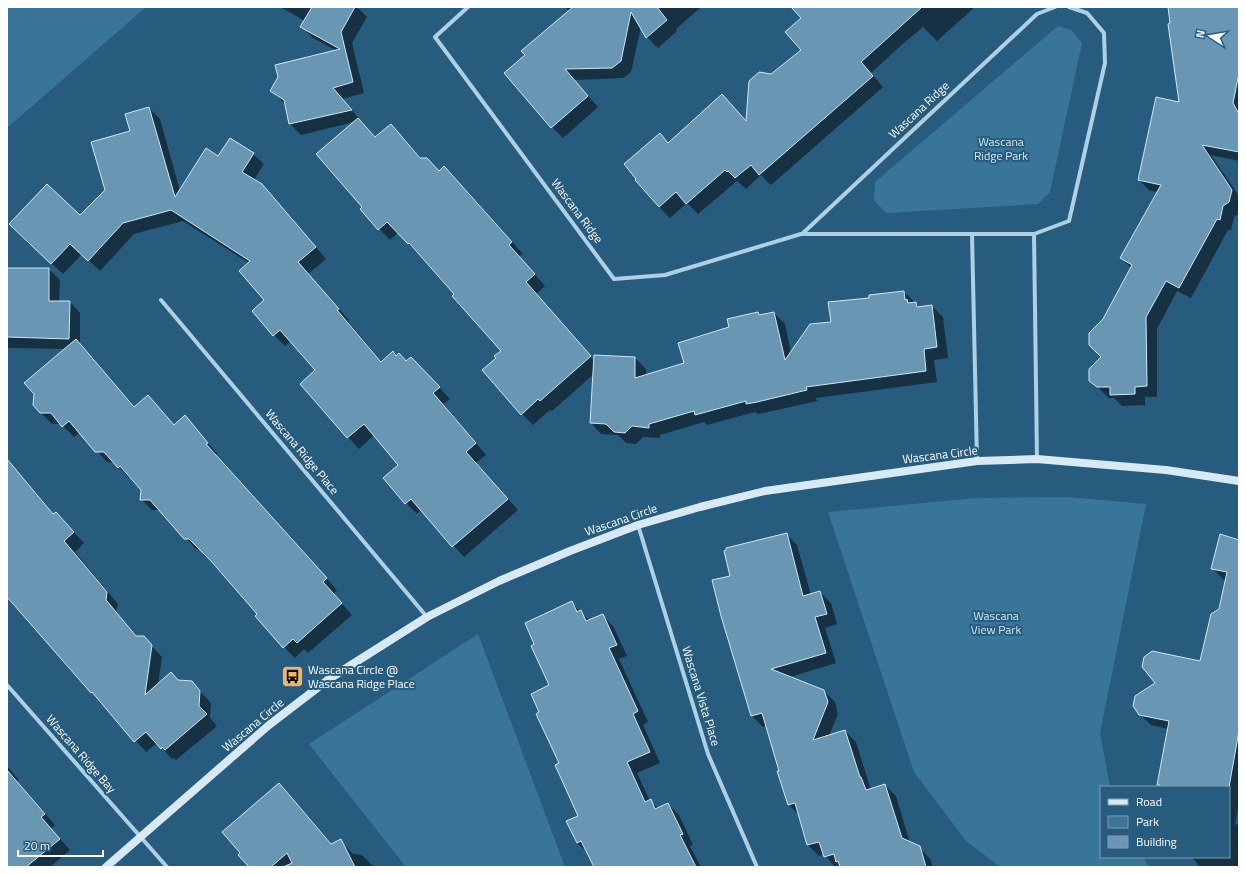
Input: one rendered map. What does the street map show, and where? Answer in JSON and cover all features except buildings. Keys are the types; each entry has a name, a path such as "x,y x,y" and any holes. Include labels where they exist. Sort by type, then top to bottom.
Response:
{"street":[{"name":"Wascana Ridge","path":"468,7 435,37 614,279 665,276 801,234 1034,234 1069,221 1105,63 1104,33 1087,13 1069,7"},
{"name":"Wascana Ridge","path":"801,234 1037,14 1055,7"},
{"path":"972,234 977,461"},
{"path":"1034,234 1037,459"},
{"name":"Wascana Ridge Place","path":"161,300 427,617"},
{"name":"Wascana Circle","path":"106,867 269,726 329,679 427,617 499,581 570,551 638,525 700,507 765,491 977,461 1037,459 1166,470 1239,481"},
{"name":"Wascana Vista Place","path":"638,525 708,754 757,867"},
{"name":"Wascana Ridge Bay","path":"7,685 167,867"}],"green space":[{"path":"7,7 146,7 7,128"},
{"name":"Wascana Ridge Park","path":"1058,26 1071,30 1082,43 1050,192 1038,204 886,213 874,200 875,182"},
{"name":"Wascana View Park","path":"1068,497 1146,504 1100,733 1110,786 1100,786 1100,858 1144,858 1149,867 1000,867 966,841 914,772 828,512 976,498"},
{"path":"478,634 565,867 406,867 309,744"}],"place":[{"name":"Wascana Circle @ Wascana Ridge Place","path":"292,677"}]}
